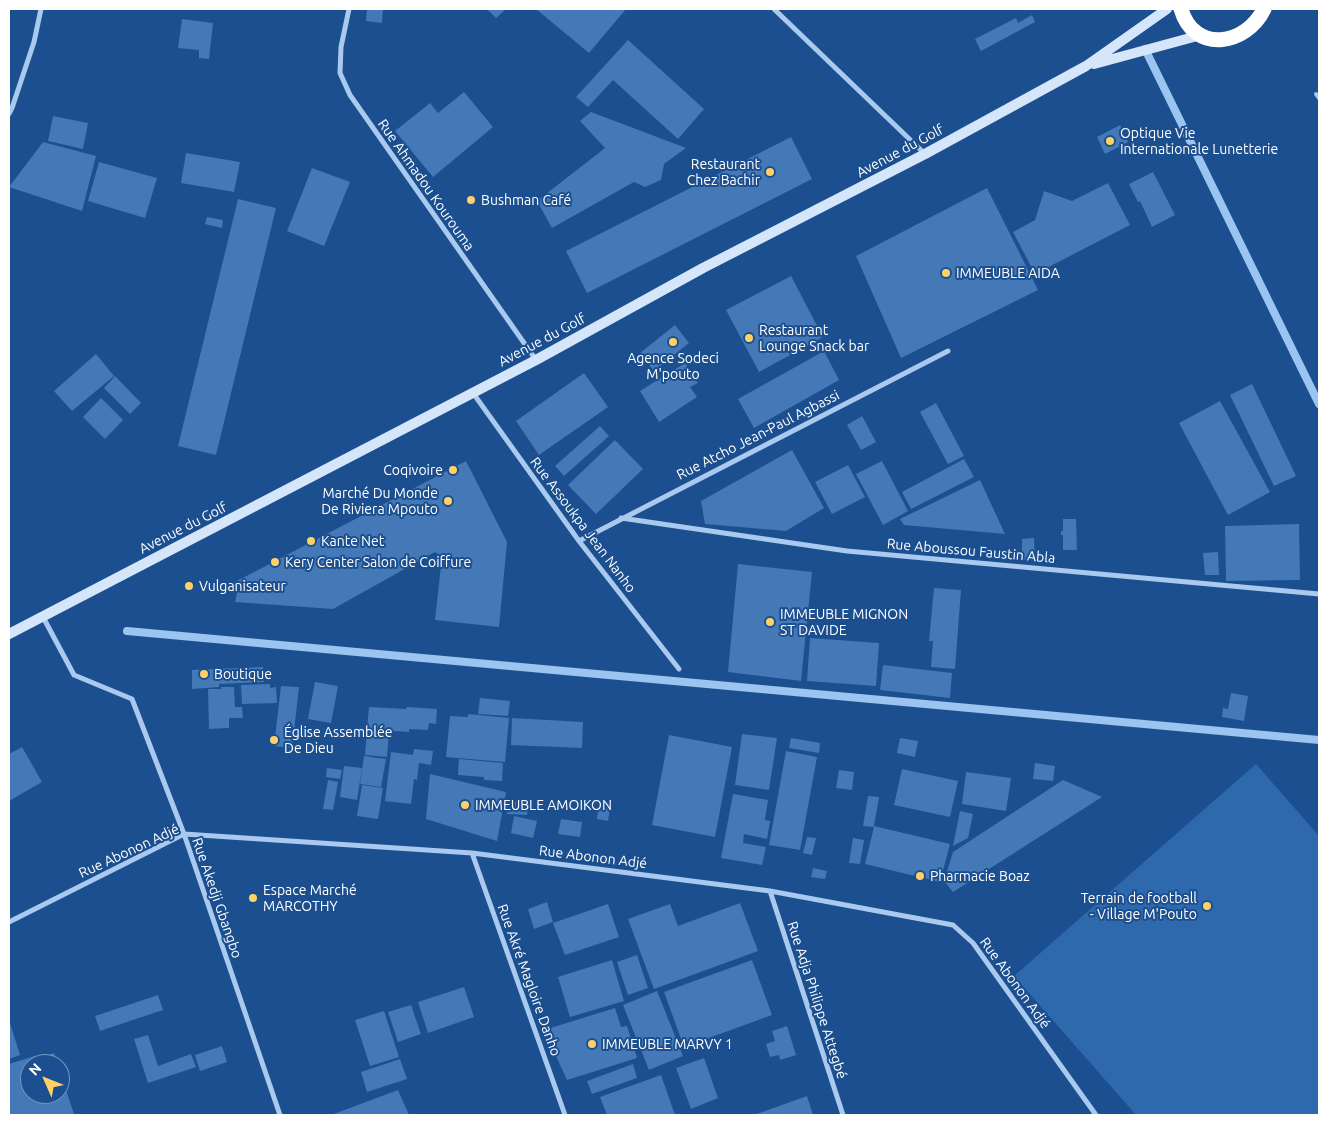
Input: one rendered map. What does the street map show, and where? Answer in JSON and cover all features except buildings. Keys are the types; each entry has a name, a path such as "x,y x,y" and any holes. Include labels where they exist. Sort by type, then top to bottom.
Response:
{"highway":[{"path":"1181,9 1188,24 1201,35 1214,40 1229,40 1246,32 1258,21 1264,9"}],"main road":[{"name":"Avenue du Golf","path":"9,634 536,360 703,268 925,154 1086,66 1167,9"},
{"name":"Avenue du Golf","path":"1086,66 1201,35"}],"street":[{"path":"9,114 34,42 41,9"},
{"name":"Rue Ahmadou Kourouma","path":"349,9 341,47 340,73 350,96 536,360"},
{"path":"774,9 925,154"},
{"name":"Rue Atcho Jean-Paul Agbassi","path":"578,541 948,351"},
{"name":"Rue Assoukpa Jean Nanho","path":"473,393 578,541 679,668"},
{"name":"Rue Aboussou Faustin Abla","path":"621,518 847,551 1319,594"},
{"name":"Rue Akedji Gbangbo","path":"42,616 74,675 132,699 184,834 280,1115"},
{"name":"Rue Abonon Adjé","path":"9,922 184,834 472,852 770,891 953,925 973,943 1096,1115"},
{"name":"Rue Akré Magloire Danho","path":"472,852 565,1115"},
{"name":"Rue Adja Philippe Attegbé","path":"770,891 843,1115"}],"shaded area":[{"name":"Terrain de football - Village M'Pouto","path":"1256,764 1319,836 1319,1115 1136,1115 1014,976"}],"waterway":[{"path":"1145,49 1319,404"},
{"path":"127,631 1319,740"}],"place":[{"name":"Optique Vie Internationale Lunetterie","path":"1110,141"},
{"name":"Restaurant Chez Bachir","path":"770,172"},
{"name":"Bushman Café","path":"471,200"},
{"name":"IMMEUBLE AIDA","path":"946,273"},
{"name":"Restaurant Lounge Snack bar","path":"749,338"},
{"name":"Agence Sodeci M'pouto","path":"673,342"},
{"name":"Coqivoire","path":"453,470"},
{"name":"Marché Du Monde De Riviera Mpouto","path":"448,501"},
{"name":"Kante Net","path":"311,541"},
{"name":"Kery Center Salon de Coiffure","path":"275,562"},
{"name":"Vulganisateur","path":"189,586"},
{"name":"IMMEUBLE MIGNON ST DAVIDE","path":"770,622"},
{"name":"Boutique","path":"204,674"},
{"name":"Église Assemblée De Dieu","path":"274,740"},
{"name":"IMMEUBLE AMOIKON","path":"465,805"},
{"name":"Pharmacie Boaz","path":"920,876"},
{"name":"Espace Marché MARCOTHY","path":"253,898"},
{"name":"Terrain de football - Village M'Pouto","path":"1207,906"},
{"name":"IMMEUBLE MARVY 1","path":"592,1044"}]}
